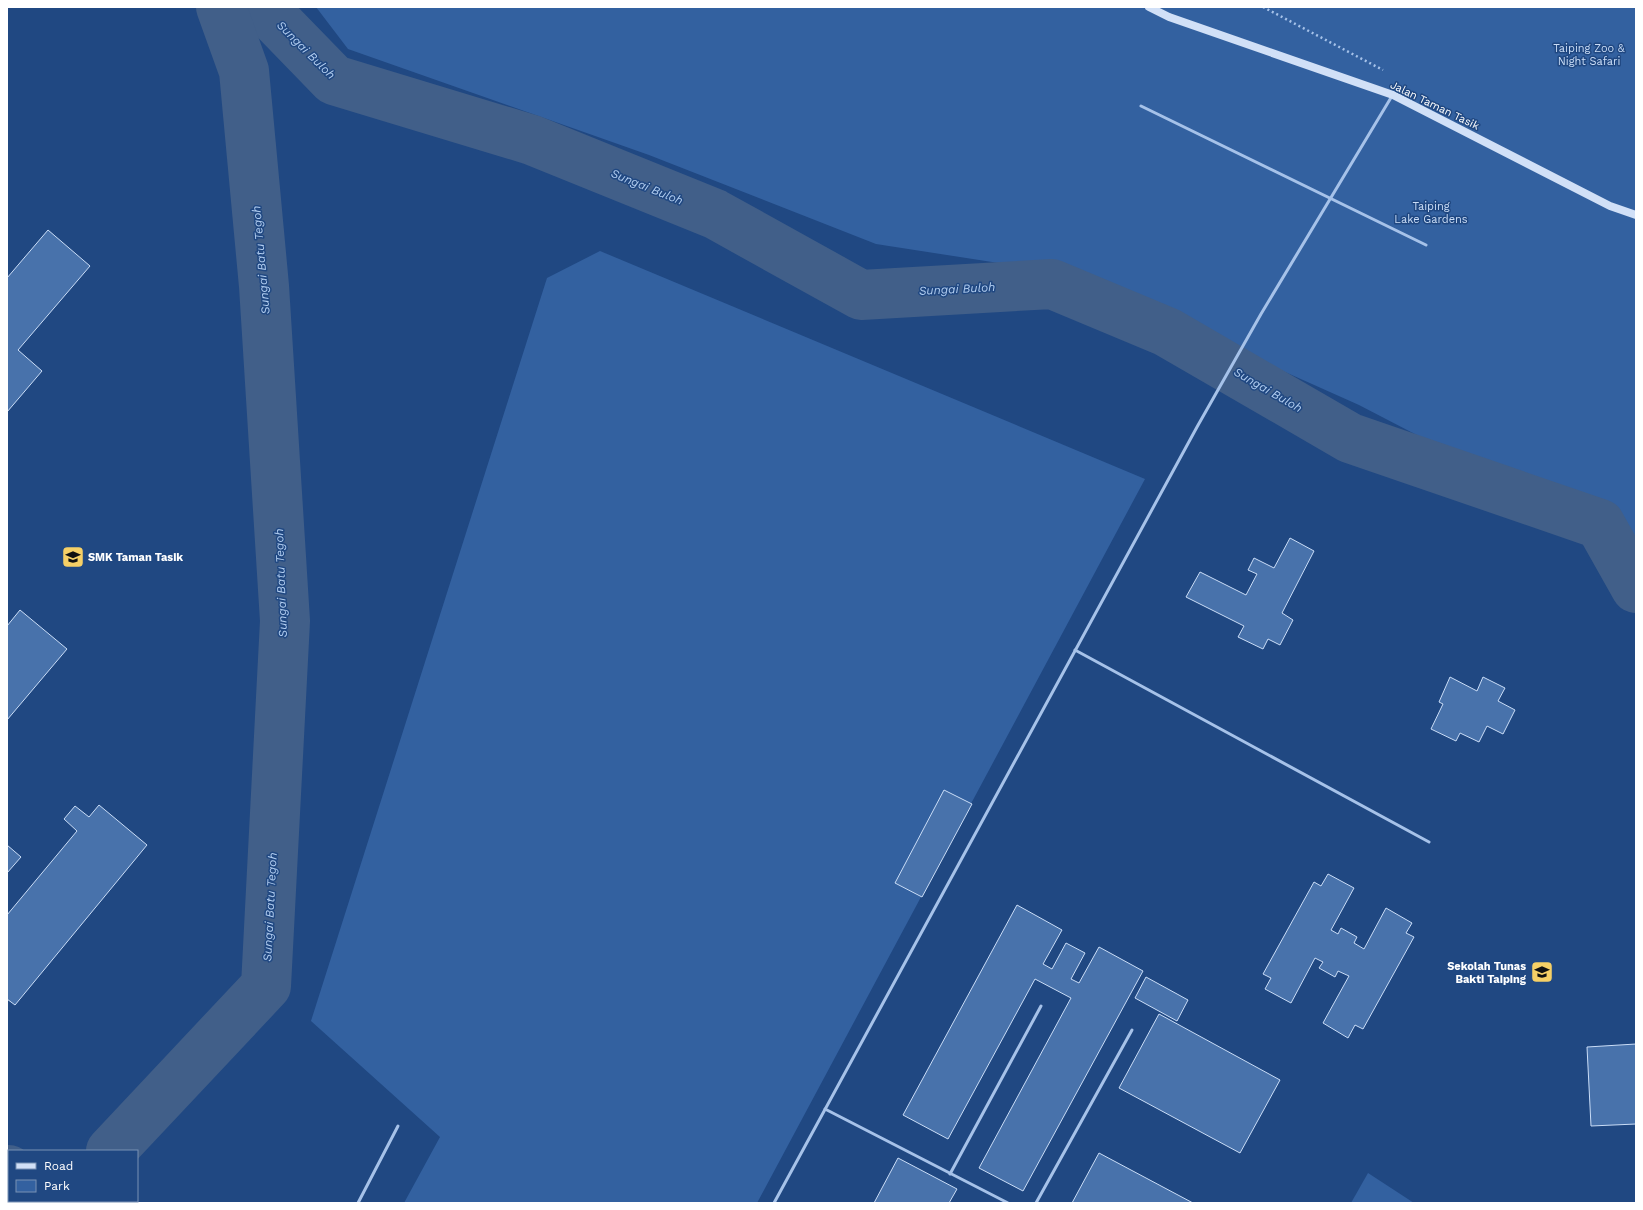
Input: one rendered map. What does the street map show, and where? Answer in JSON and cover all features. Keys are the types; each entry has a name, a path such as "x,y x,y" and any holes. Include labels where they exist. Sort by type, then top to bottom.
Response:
{"street":[{"name":"Jalan Taman Tasik","path":"1149,7 1169,16 1393,95 1610,206 1636,215"}],"lane":[{"path":"774,1203 1197,426 1261,314 1393,95"},
{"path":"1141,106 1426,245"},
{"path":"1075,650 1429,842"},
{"path":"950,1174 1041,1006"},
{"path":"1036,1203 1132,1030"},
{"path":"825,1109 1008,1203"},
{"path":"358,1203 398,1126"}],"green space":[{"name":"Taiping Lake Gardens","path":"316,7 1636,7 1636,549 1359,405 1063,273 876,244 649,155 348,49"},
{"path":"600,251 1145,479 757,1203 404,1203 440,1137 311,1021 547,278"},
{"path":"1368,1173 1414,1203 1351,1203"}],"building":[{"path":"48,230 90,266 18,350 42,371 7,412 7,278"},
{"path":"1290,538 1314,551 1282,613 1293,620 1280,645 1268,639 1263,649 1238,637 1244,626 1186,597 1200,572 1246,595 1257,574 1248,570 1254,558 1274,568"},
{"path":"20,610 67,649 7,720 7,626"},
{"path":"1450,677 1477,691 1483,677 1505,688 1498,701 1515,710 1503,734 1487,726 1479,742 1460,733 1456,741 1431,729 1443,704 1439,702"},
{"path":"944,790 972,804 922,897 895,883"},
{"path":"99,805 147,845 15,1005 7,999 7,915 77,831 64,819 75,806 89,817"},
{"path":"7,845 21,857 7,873"},
{"path":"1328,874 1354,888 1331,930 1338,934 1341,928 1357,937 1354,943 1364,949 1386,908 1412,923 1406,933 1414,937 1363,1029 1355,1025 1348,1038 1323,1023 1349,976 1338,971 1335,977 1319,968 1323,962 1315,958 1291,1003 1265,989 1271,978 1263,974 1314,882 1321,886"},
{"path":"1017,905 1062,930 1043,964 1052,969 1066,943 1085,953 1071,979 1079,983 1099,947 1143,971 1023,1191 979,1168 1071,998 1035,979 948,1139 903,1115"},
{"path":"1146,977 1188,1000 1177,1021 1135,998"},
{"path":"1159,1014 1280,1080 1240,1153 1119,1088"},
{"path":"1636,1044 1636,1124 1591,1126 1587,1047"},
{"path":"1099,1153 1193,1203 1072,1203"},
{"path":"898,1158 957,1189 949,1203 874,1203"}],"waterway":[{"name":"Sungai Batu Tegoh","path":"112,1150 266,986 285,621 264,286 244,71 221,7"},
{"name":"Sungai Buloh","path":"263,7 334,80 532,140 715,214 861,295 1052,284 1167,332 1350,438 1600,524 1636,588"}],"place":[{"name":"SMK Taman Tasik","path":"73,557"},
{"name":"Sekolah Tunas Bakti Taiping","path":"1542,972"}],"park label":[{"name":"Taiping Zoo & Night Safari","path":"1589,54"}]}
